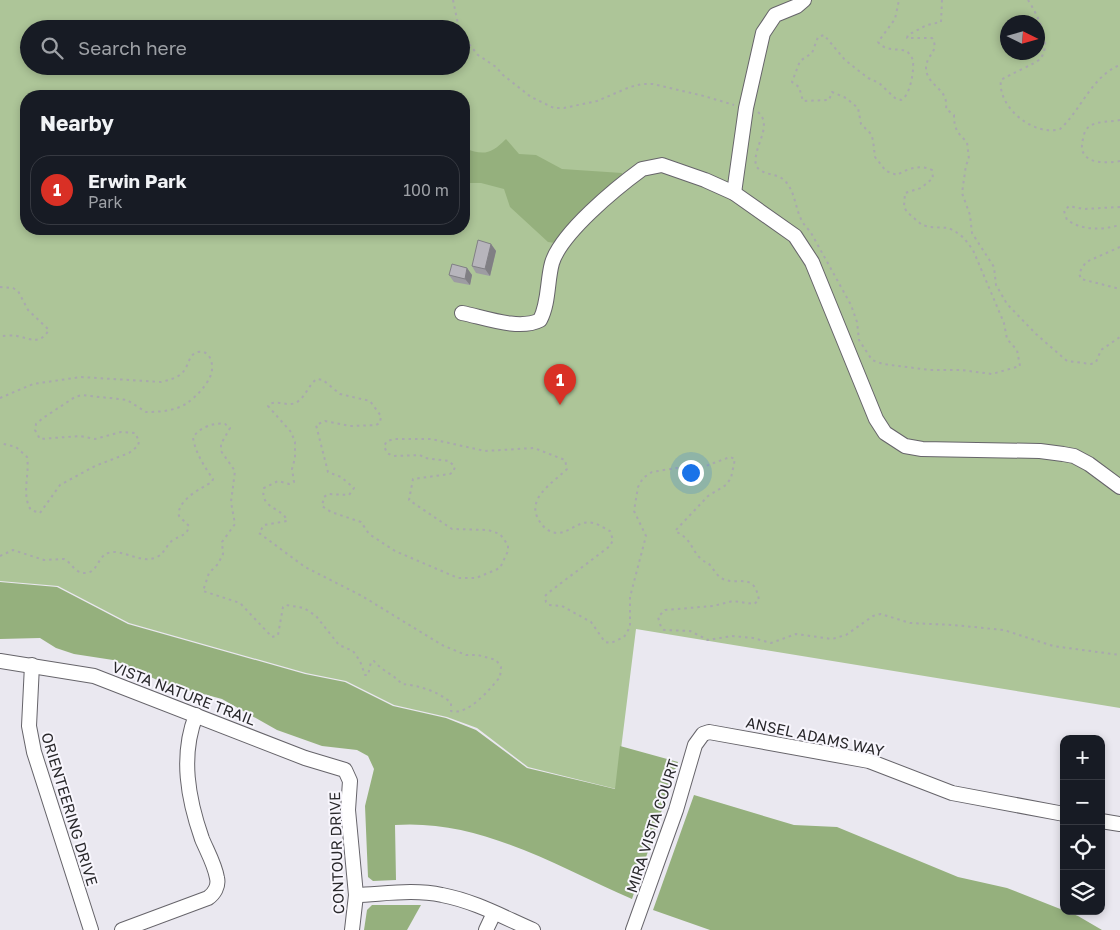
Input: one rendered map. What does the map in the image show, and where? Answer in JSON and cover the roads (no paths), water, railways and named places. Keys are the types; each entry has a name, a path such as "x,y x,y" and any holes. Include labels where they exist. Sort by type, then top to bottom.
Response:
{"street":[{"path":"734,194 746,108 760,43 767,25 779,12 797,6 804,0"},
{"path":"462,312 511,322 530,323 540,320 544,310 552,262 560,244 572,230 642,169 656,165 668,166 734,194 788,229 802,244 812,262 876,418 891,439 913,448 1040,451 1074,456 1089,464 1120,487"},
{"name":"VISTA NATURE TRAIL","path":"0,661 94,676 305,758 339,767 349,775"},
{"name":"ORIENTEERING DRIVE","path":"32,665 29,726 34,752 90,930"},
{"path":"122,930 208,898 215,890 217,878 197,824 187,779 188,751 196,715"},
{"name":"ANSEL ADAMS WAY","path":"703,734 716,732 869,762 952,793 1060,813"},
{"name":"MIRA VISTA COURT","path":"633,930 676,810 695,745 703,734"},
{"name":"CONTOUR DRIVE","path":"349,775 348,810 356,895 352,930"},
{"path":"1105,822 1120,824"},
{"path":"356,895 415,892 440,894 468,902 533,930"},
{"path":"486,930 494,913"}],"place":[{"name":"Erwin Park","path":"560,405"}]}
